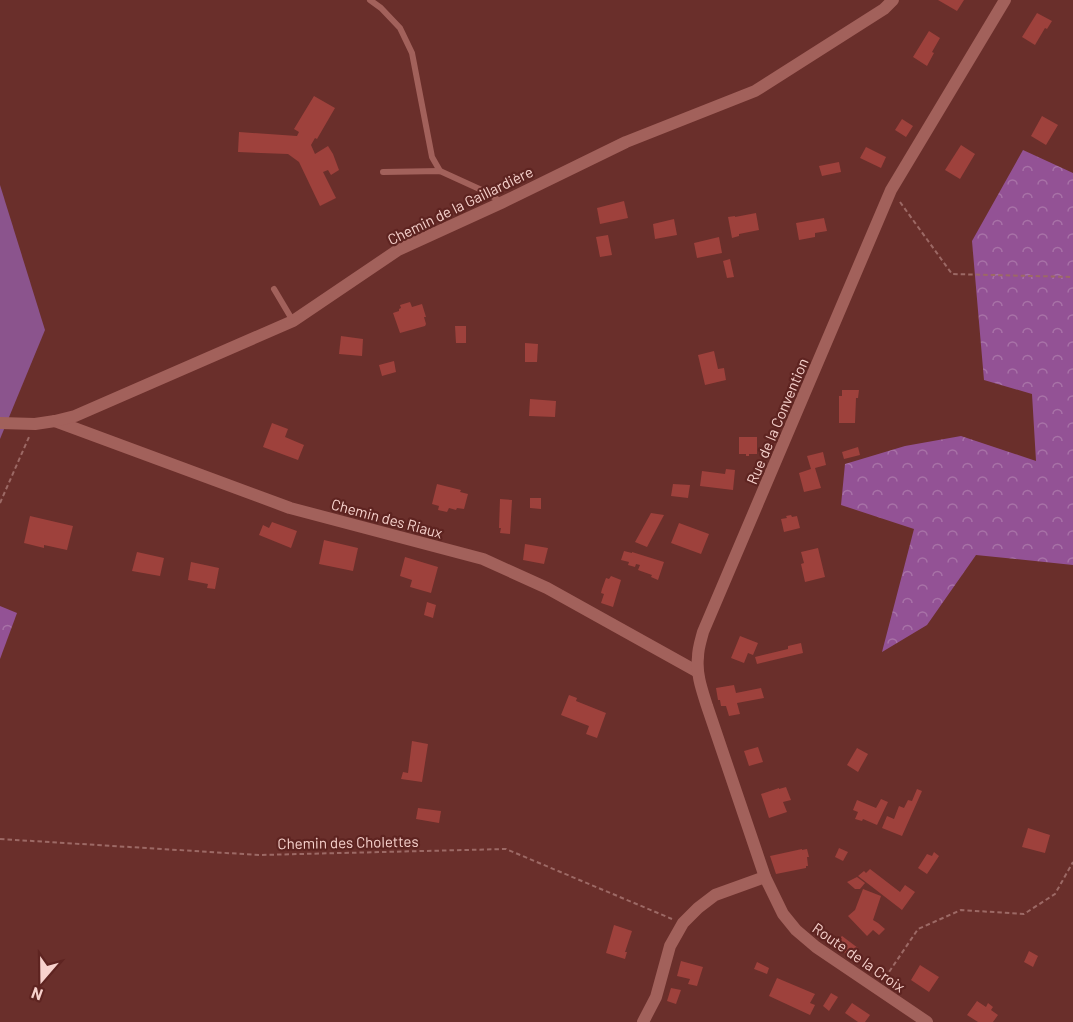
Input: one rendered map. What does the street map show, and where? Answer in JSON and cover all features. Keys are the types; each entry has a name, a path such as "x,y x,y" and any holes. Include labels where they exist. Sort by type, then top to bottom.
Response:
{"street":[{"name":"Chemin de la Gaillardière","path":"35,424 75,416 293,321 398,250 626,142 755,91 884,9 893,0"},
{"name":"Rue de la Convention","path":"765,877 701,687 698,655 703,632 891,190 1005,0"},
{"name":"Chemin des Riaux","path":"55,421 290,508 483,559 547,588 698,672"},
{"path":"0,423 35,424"},
{"path":"642,1022 656,997 670,946 683,923 716,895 765,877"},
{"name":"Route de la Croix","path":"765,877 783,914 796,930 816,947 927,1022"}],"lane":[{"path":"370,0 400,28 412,53 432,157 440,171"},
{"path":"383,172 440,171 486,192 501,203"},
{"path":"274,289 293,321"}],"path":[{"path":"891,190 952,274 1073,277"},
{"path":"0,503 35,424"},
{"name":"Chemin des Cholettes","path":"0,838 259,855 506,849 683,923"},
{"path":"878,989 918,928 961,910 1024,914 1055,894 1073,862"}],"shaded area":[{"path":"0,185 45,330 0,439"}],"green space":[{"path":"1023,150 1073,173 1073,565 976,555 927,625 882,652 914,529 841,505 845,464 905,446 961,436 1036,461 1032,394 984,380 972,241"},
{"path":"0,606 17,613 0,659"}],"building":[{"path":"938,0 964,0 957,11"},
{"path":"1037,13 1052,21 1035,45 1022,37"},
{"path":"929,31 940,38 927,66 913,57"},
{"path":"314,96 335,108 311,145 315,154 328,146 339,170 331,175 328,170 323,172 336,198 320,206 299,162 288,154 238,152 239,132 297,136 299,132 294,129"},
{"path":"1042,116 1058,125 1046,145 1031,136"},
{"path":"902,119 913,126 906,137 895,130"},
{"path":"961,145 975,154 960,179 945,170"},
{"path":"866,147 886,157 881,168 860,158"},
{"path":"839,162 841,172 822,176 819,166"},
{"path":"624,201 628,218 600,224 597,208"},
{"path":"756,213 759,230 739,234 732,238 728,217"},
{"path":"824,218 827,231 815,233 815,237 799,240 796,223"},
{"path":"674,219 677,235 655,239 653,224"},
{"path":"608,235 612,255 600,257 596,237"},
{"path":"719,237 722,253 697,258 694,243"},
{"path":"730,259 734,277 727,278 723,261"},
{"path":"410,302 412,307 422,304 426,324 400,333 393,313 399,311 400,305"},
{"path":"455,326 466,326 466,343 456,343"},
{"path":"341,336 363,339 362,356 339,354"},
{"path":"525,343 538,344 537,362 525,362"},
{"path":"714,351 718,369 724,368 726,380 705,385 698,355"},
{"path":"394,361 396,372 382,376 379,365"},
{"path":"842,390 859,390 858,398 856,398 855,423 839,423 839,396 842,396"},
{"path":"530,399 556,401 555,417 529,416"},
{"path":"272,423 288,429 285,437 304,445 298,460 263,447"},
{"path":"739,437 757,437 757,454 746,456 746,454 739,454"},
{"path":"858,447 860,455 844,459 842,452"},
{"path":"823,452 826,465 815,468 821,488 804,492 799,473 811,469 807,456"},
{"path":"726,469 735,470 733,490 700,486 702,471 725,474"},
{"path":"437,484 468,494 464,509 449,508 447,512 438,510 439,506 432,504"},
{"path":"673,484 690,485 688,498 671,496"},
{"path":"530,498 541,498 541,509 530,508"},
{"path":"500,499 512,500 510,534 500,533"},
{"path":"651,513 664,515 647,547 635,542"},
{"path":"791,515 792,517 797,516 800,528 784,532 781,519"},
{"path":"30,516 73,526 67,550 24,543"},
{"path":"272,522 297,531 291,548 259,535 263,525 269,528"},
{"path":"679,523 709,534 701,554 671,543"},
{"path":"324,540 358,548 353,571 319,564"},
{"path":"525,544 548,548 544,564 523,560"},
{"path":"818,548 825,577 805,582 801,552"},
{"path":"624,551 664,562 658,580 638,570 640,565 636,564 635,567 621,560"},
{"path":"137,552 164,558 160,576 132,571"},
{"path":"405,557 438,567 431,593 410,587 412,580 400,576"},
{"path":"191,562 219,568 215,589 207,588 208,584 188,580"},
{"path":"611,576 621,580 613,607 601,603 604,594 601,593 606,578 609,579"},
{"path":"427,602 436,605 433,618 424,615"},
{"path":"740,636 758,643 753,655 748,653 744,663 731,658"},
{"path":"801,643 803,653 757,664 755,657 788,649 788,646"},
{"path":"734,685 736,693 761,688 764,698 737,703 740,714 729,716 726,706 721,706 718,700 716,688"},
{"path":"569,695 577,698 576,701 606,713 597,738 586,734 589,726 561,715"},
{"path":"412,741 428,744 422,782 401,779 403,772 408,773"},
{"path":"758,747 763,762 749,766 744,751"},
{"path":"857,748 868,754 858,772 847,765"},
{"path":"786,787 791,800 783,802 787,812 769,818 761,794"},
{"path":"917,789 922,791 902,836 882,828 887,816 894,819 899,806 904,808 908,800 912,801"},
{"path":"881,799 888,802 877,825 863,819 862,821 855,819 858,812 853,810 857,800 876,808"},
{"path":"418,808 441,811 439,823 416,819"},
{"path":"1028,828 1050,835 1045,853 1022,847"},
{"path":"839,848 848,852 843,861 835,857"},
{"path":"807,849 809,857 807,857 808,866 806,868 776,874 770,856"},
{"path":"934,852 939,856 927,874 918,868 927,854 932,856"},
{"path":"870,869 900,892 905,885 915,892 902,910 858,876"},
{"path":"857,877 865,883 860,889 855,889 847,882"},
{"path":"863,889 881,896 873,920 885,929 879,935 873,930 867,936 848,916 855,910"},
{"path":"614,925 632,931 625,959 606,953"},
{"path":"842,936 858,948 851,957 833,943"},
{"path":"1029,951 1038,956 1033,967 1024,962"},
{"path":"681,961 703,967 697,986 688,984 690,979 677,976"},
{"path":"757,962 769,968 767,974 754,969"},
{"path":"920,965 939,977 929,992 911,980"},
{"path":"777,978 815,994 810,1003 815,1005 810,1015 769,996"},
{"path":"671,988 681,990 676,1004 667,1001"},
{"path":"831,993 838,997 829,1011 823,1006"},
{"path":"977,1001 986,1007 988,1003 993,1007 991,1010 998,1015 993,1022 978,1022 967,1015"},
{"path":"852,1003 870,1015 865,1022 858,1022 845,1013"}]}
